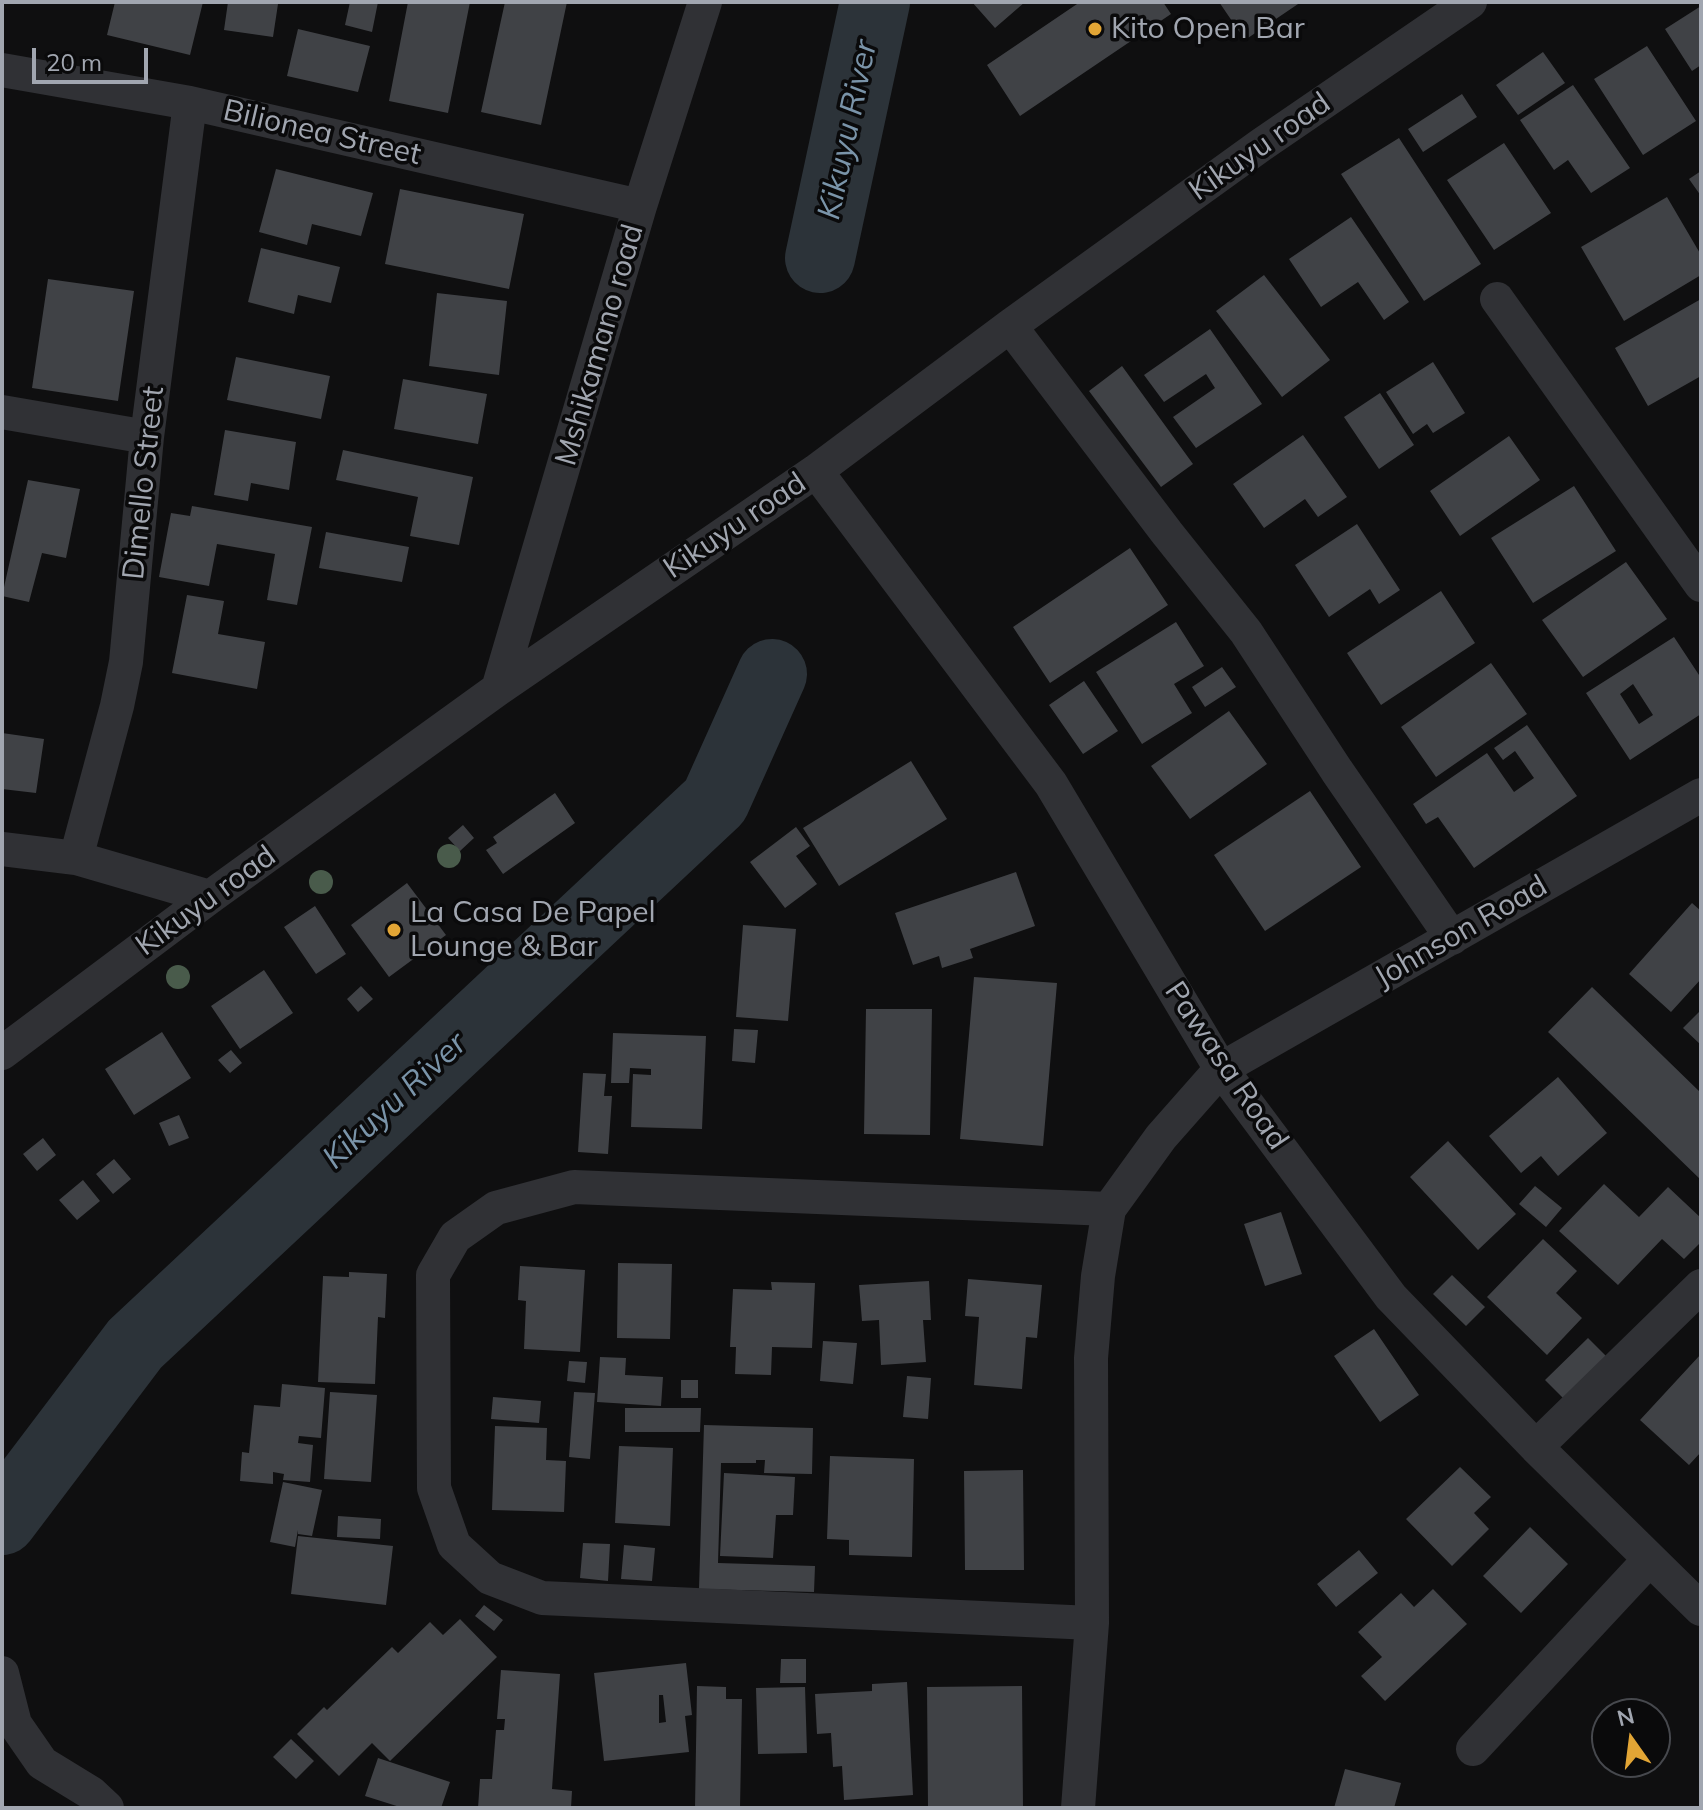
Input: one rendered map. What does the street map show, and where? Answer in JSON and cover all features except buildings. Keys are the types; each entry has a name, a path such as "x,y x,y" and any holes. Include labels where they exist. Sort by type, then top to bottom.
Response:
{"street":[{"name":"Mshikamano road","path":"498,689 640,206 705,2"},
{"name":"Kikuyu road","path":"2,1053 210,897 498,689 816,471 1261,145 1470,2"},
{"name":"Bilionea Street","path":"2,70 190,103 640,206"},
{"name":"Dimello Street","path":"76,858 126,662 147,437 190,103"},
{"path":"1497,299 1701,585"},
{"path":"1010,326 1246,632 1452,938"},
{"path":"2,412 147,437"},
{"name":"Pawasa Road","path":"816,471 1051,784 1221,1069 1391,1297 1536,1447 1701,1609"},
{"name":"Johnson Road","path":"1109,1209 1161,1137 1221,1069 1701,795"},
{"path":"2,849 76,858 210,897"},
{"path":"1078,1808 1092,1623 1091,1358 1098,1276 1109,1209 574,1187 496,1208 455,1237 433,1275 434,1488 454,1545 490,1578 542,1598 1092,1623"},
{"path":"1536,1447 1701,1286"},
{"path":"1473,1749 1650,1559"},
{"path":"2,1673 15,1724 42,1763 91,1793 107,1808"}],"waterway":[{"name":"Kikuyu River","path":"820,258 875,2"},
{"name":"Kikuyu River","path":"2,1520 135,1344 715,801 772,674"}],"place":[{"name":"Kito Open Bar","path":"1095,29"},
{"name":"La Casa De Papel Lounge & Bar","path":"394,930"}]}
